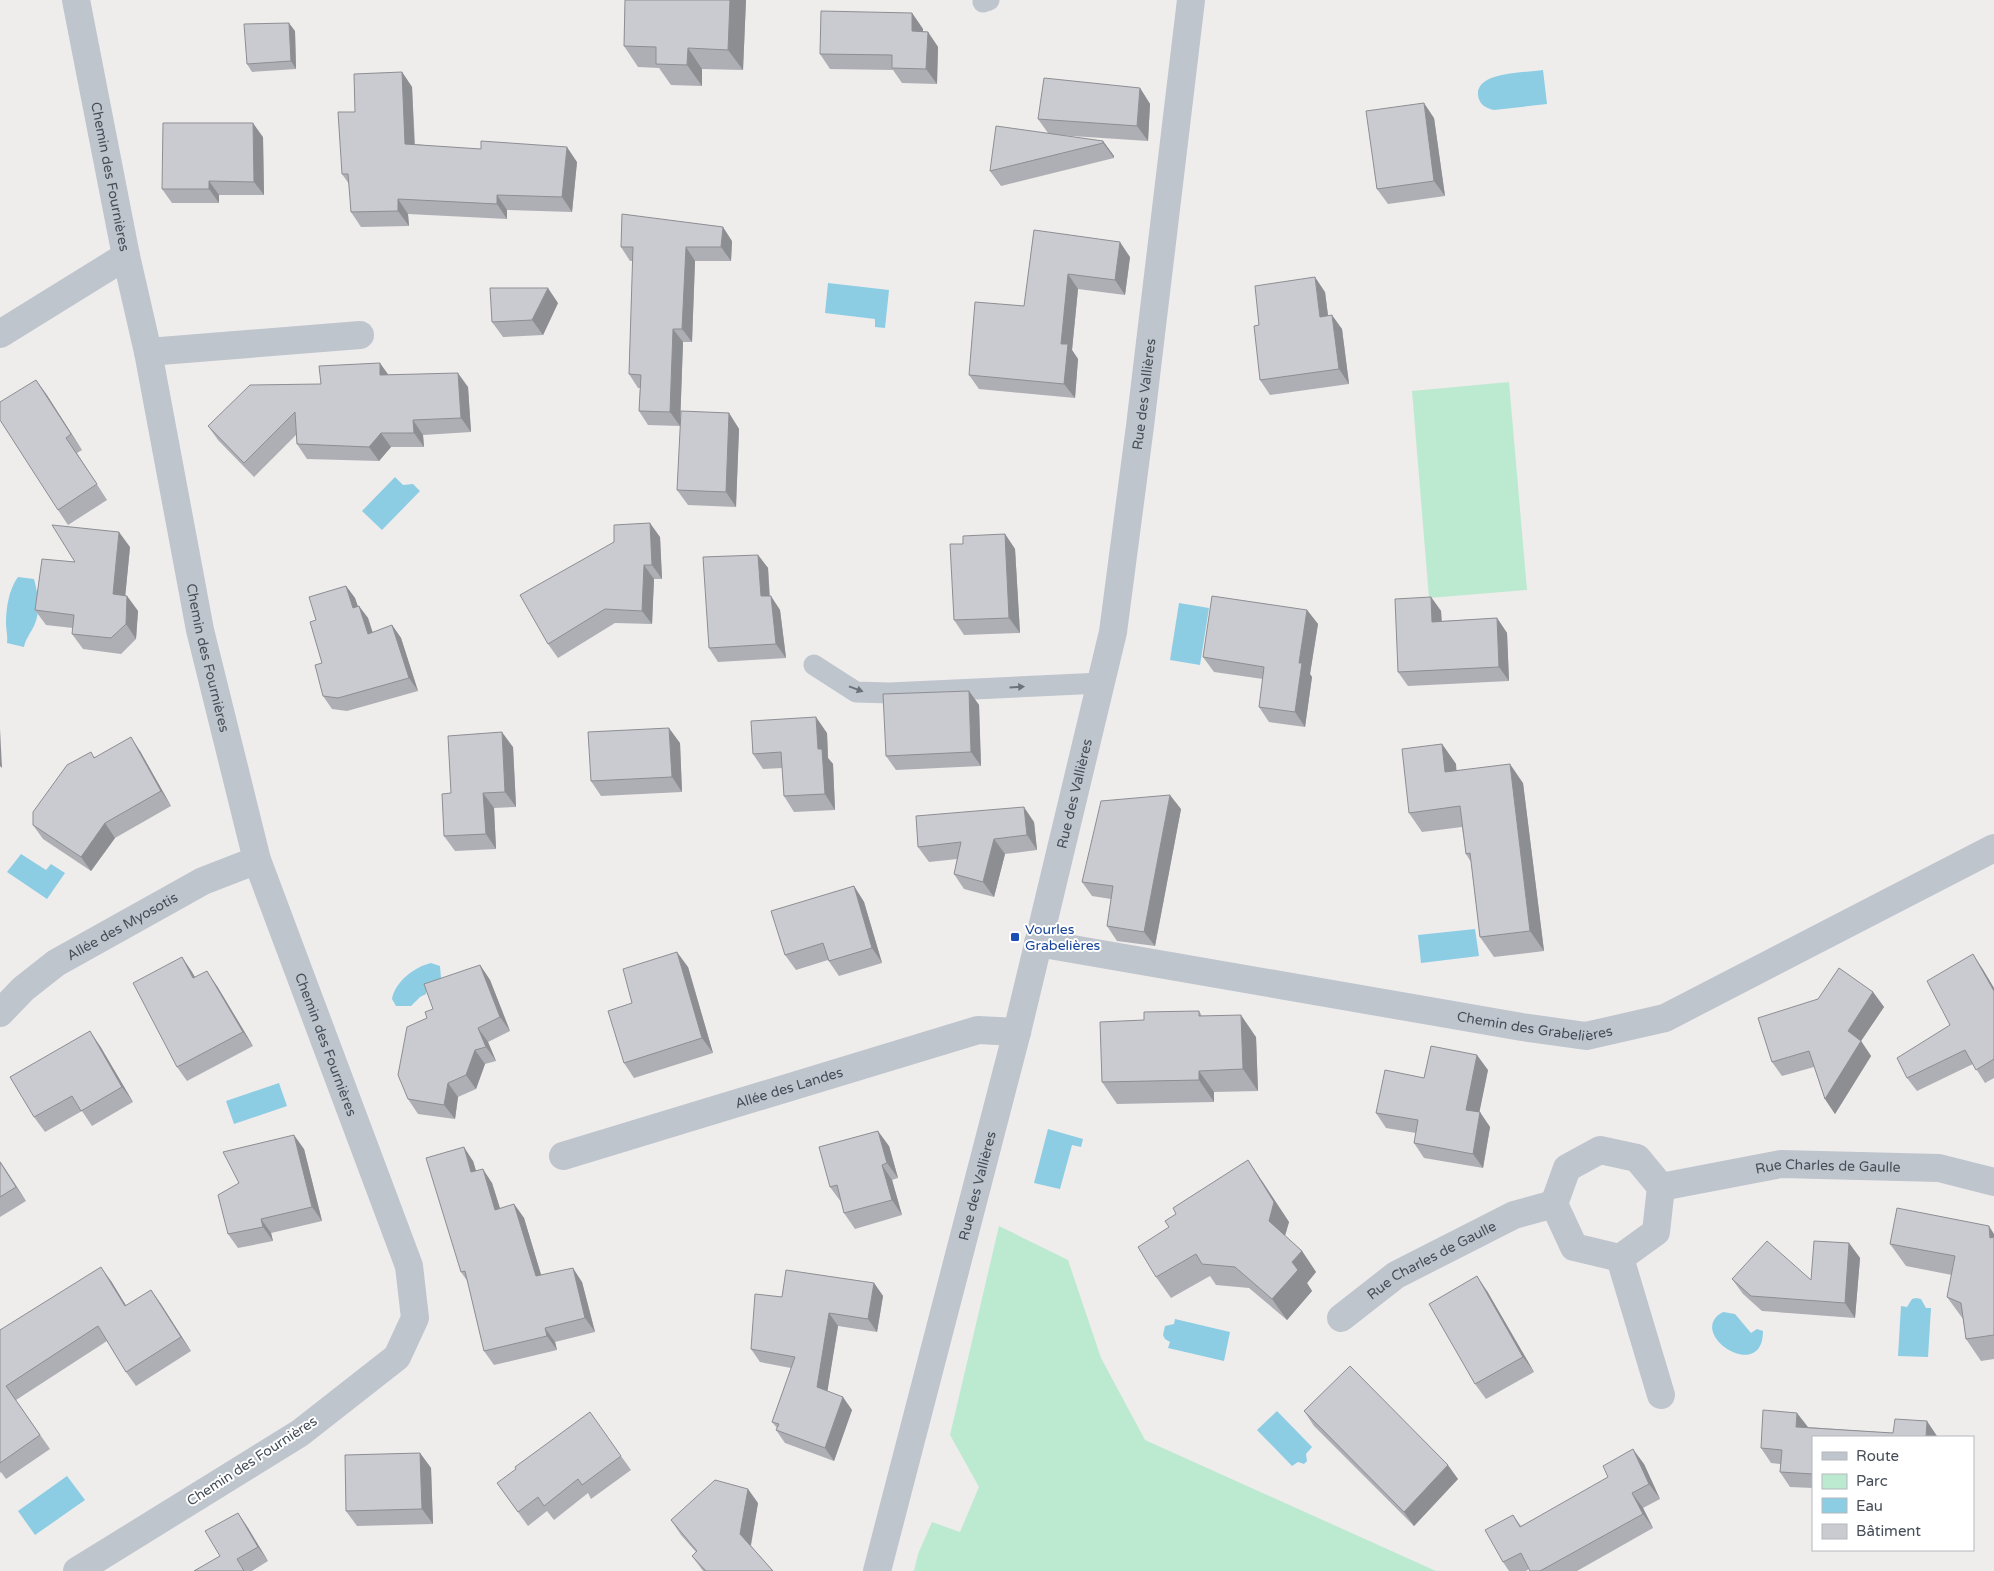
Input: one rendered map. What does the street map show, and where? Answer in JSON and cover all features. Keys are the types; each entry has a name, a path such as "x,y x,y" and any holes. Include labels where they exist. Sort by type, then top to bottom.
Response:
{"street":[{"name":"Chemin des Fournières","path":"76,0 126,256 148,352 200,630 258,860 409,1266 415,1318 397,1357 300,1433 77,1571"},
{"name":"Rue des Vallières","path":"877,1571 1017,1032 1114,632 1191,0"},
{"path":"0,334 126,256"},
{"path":"148,352 360,335"},
{"name":"Chemin des Grabelières","path":"1038,943 1522,1027 1586,1036 1665,1018 1994,848"},
{"name":"Allée des Myosotis","path":"0,1013 23,989 56,963 203,881 258,860"},
{"name":"Allée des Landes","path":"563,1156 978,1030 1017,1032"},
{"path":"1600,1150 1637,1158 1661,1187 1656,1232 1620,1258 1574,1247 1554,1204 1567,1168 1600,1150"},
{"name":"Rue Charles de Gaulle","path":"1661,1187 1782,1164 1939,1168 1994,1182"},
{"name":"Rue Charles de Gaulle","path":"1341,1318 1396,1275 1514,1215 1554,1204"},
{"path":"1620,1258 1661,1395"}],"lane":[{"path":"814,665 856,692 890,693 1101,683"}],"green space":[{"path":"1509,382 1527,590 1429,598 1412,391"},
{"path":"999,1226 1068,1260 1101,1358 1145,1440 1436,1571 914,1571 918,1554 932,1522 960,1532 979,1487 950,1435"}],"water":[{"path":"1543,70 1547,104 1494,110 1485,107 1481,103 1478,95 1480,87 1485,81 1503,75"},
{"path":"828,283 889,290 885,328 875,327 875,319 825,313"},
{"path":"395,477 403,485 413,484 420,491 382,530 362,511"},
{"path":"18,577 34,579 38,597 38,615 24,647 7,643 7,605 12,587"},
{"path":"1179,603 1209,608 1200,665 1170,660"},
{"path":"21,854 46,870 51,864 65,873 47,899 7,872"},
{"path":"1475,929 1479,956 1421,963 1418,935"},
{"path":"431,963 440,966 441,978 435,985 427,988 426,994 411,1006 396,1006 392,999 401,981 418,968"},
{"path":"279,1083 287,1106 234,1124 226,1101"},
{"path":"1048,1129 1083,1139 1081,1147 1072,1145 1060,1189 1034,1183"},
{"path":"1912,1299 1921,1299 1926,1308 1931,1308 1928,1357 1898,1356 1901,1306 1907,1307"},
{"path":"1723,1312 1735,1314 1751,1333 1757,1329 1763,1331 1760,1347 1751,1354 1740,1354 1728,1350 1713,1331 1714,1321"},
{"path":"1175,1319 1230,1332 1224,1361 1168,1348 1170,1342 1163,1335 1165,1326 1174,1324"},
{"path":"1277,1411 1312,1447 1306,1454 1307,1461 1304,1464 1298,1462 1292,1466 1257,1430"},
{"path":"67,1476 85,1500 35,1535 18,1511"}],"building":[{"path":"625,0 730,0 728,50 688,48 687,65 656,64 656,47 624,46"},
{"path":"821,11 912,13 912,31 928,32 926,69 892,68 892,55 820,54"},
{"path":"289,23 291,61 247,64 244,24"},
{"path":"402,72 405,144 481,149 481,141 567,147 562,197 497,195 497,204 398,199 398,211 351,212 348,174 342,174 338,112 355,112 354,74"},
{"path":"1044,78 1140,88 1137,126 1038,119"},
{"path":"1424,103 1434,181 1377,189 1366,111"},
{"path":"163,123 253,123 254,182 209,181 209,189 162,189"},
{"path":"996,126 1103,141 1103,143 990,171"},
{"path":"622,214 723,227 721,247 686,247 682,329 673,329 670,412 639,411 641,375 629,374 633,247 621,247"},
{"path":"1034,230 1120,242 1115,280 1068,274 1061,344 1068,344 1064,384 969,375 975,302 1024,306"},
{"path":"1315,277 1320,317 1332,315 1339,369 1260,380 1254,326 1259,325 1255,286"},
{"path":"490,288 548,288 532,320 492,322"},
{"path":"380,363 380,375 458,373 461,418 413,420 414,433 381,433 369,447 297,444 295,412 244,463 208,426 250,385 321,384 319,366"},
{"path":"36,380 71,434 66,438 97,484 58,510 0,420 0,402"},
{"path":"681,411 729,413 726,492 677,490"},
{"path":"650,523 652,565 644,565 642,611 605,609 548,644 520,595 614,542 614,525"},
{"path":"52,525 119,532 113,594 127,596 126,624 111,638 72,634 74,615 35,610 42,559 75,562"},
{"path":"1005,534 1009,618 954,620 950,544 963,544 963,536"},
{"path":"758,555 761,596 771,596 776,644 709,648 703,557"},
{"path":"346,586 353,608 359,606 368,634 392,625 409,678 338,698 323,696 315,665 322,663 310,622 316,620 309,597"},
{"path":"1212,596 1307,610 1299,663 1302,663 1295,712 1259,707 1264,667 1203,657"},
{"path":"1431,597 1432,622 1497,618 1499,667 1398,672 1395,599"},
{"path":"969,691 971,752 886,756 883,694"},
{"path":"816,717 818,749 822,749 825,794 784,796 781,752 753,754 751,721"},
{"path":"669,728 672,777 591,781 588,732"},
{"path":"502,732 505,792 483,793 486,834 444,836 442,794 451,793 448,736"},
{"path":"131,737 161,791 105,823 81,857 33,825 33,812 67,765 91,752 94,758"},
{"path":"1442,744 1445,772 1510,764 1530,931 1480,937 1470,853 1466,854 1460,806 1409,813 1402,749"},
{"path":"1170,795 1144,932 1107,926 1113,886 1082,882 1101,801"},
{"path":"1024,807 1027,835 994,839 983,882 954,874 961,842 918,847 916,816"},
{"path":"854,886 872,948 829,961 823,943 785,955 771,911"},
{"path":"677,952 702,1038 624,1063 608,1011 632,1003 623,969"},
{"path":"1973,954 1994,991 1994,1059 1976,1070 1965,1050 1907,1078 1897,1058 1950,1025 1927,981"},
{"path":"182,957 193,978 207,971 243,1032 177,1067 133,983"},
{"path":"480,965 500,1017 478,1028 486,1047 475,1050 466,1075 448,1083 444,1105 408,1099 398,1075 407,1027 427,1018 425,1012 433,1009 424,984"},
{"path":"1839,968 1873,992 1848,1031 1861,1041 1825,1099 1809,1051 1772,1062 1758,1018 1818,999"},
{"path":"1199,1011 1199,1016 1241,1015 1243,1069 1199,1071 1199,1080 1102,1082 1100,1022 1144,1020 1144,1012"},
{"path":"90,1031 122,1087 81,1111 72,1096 34,1117 10,1077"},
{"path":"1431,1046 1477,1055 1466,1110 1480,1112 1473,1154 1414,1143 1418,1120 1376,1113 1385,1070 1424,1078"},
{"path":"878,1131 887,1163 882,1165 892,1200 844,1213 837,1185 830,1187 819,1147"},
{"path":"294,1135 312,1207 261,1219 263,1227 228,1234 218,1195 239,1183 223,1152"},
{"path":"464,1147 471,1172 483,1169 495,1210 514,1204 536,1276 573,1268 585,1318 545,1328 547,1336 484,1351 465,1271 461,1272 426,1158"},
{"path":"1248,1160 1274,1202 1269,1221 1302,1251 1292,1262 1298,1270 1272,1299 1235,1267 1202,1264 1196,1254 1156,1277 1138,1247 1169,1227 1165,1221 1176,1214 1173,1208"},
{"path":"0,1162 16,1187 0,1197"},
{"path":"1897,1208 1989,1226 1990,1238 1994,1237 1994,1335 1966,1339 1961,1303 1947,1297 1955,1256 1890,1244"},
{"path":"1767,1241 1811,1280 1814,1241 1849,1243 1845,1303 1751,1296 1732,1279"},
{"path":"101,1267 125,1306 151,1290 181,1337 126,1372 98,1326 6,1386 40,1435 0,1463 0,1330"},
{"path":"786,1270 874,1283 868,1319 829,1313 817,1387 843,1397 825,1448 776,1430 779,1424 772,1422 795,1357 751,1349 755,1294 782,1297"},
{"path":"1477,1276 1523,1357 1475,1384 1429,1304"},
{"path":"1350,1366 1448,1465 1404,1512 1304,1411"},
{"path":"1763,1410 1797,1413 1796,1427 1893,1433 1895,1419 1927,1421 1926,1436 1812,1436 1812,1474 1780,1472 1782,1450 1761,1448"},
{"path":"590,1412 621,1456 582,1485 578,1479 544,1506 538,1497 518,1512 497,1483 516,1469 515,1467"},
{"path":"1633,1449 1649,1484 1632,1493 1643,1514 1540,1571 1530,1571 1521,1553 1503,1562 1485,1530 1513,1515 1520,1527 1608,1477 1603,1466"},
{"path":"420,1453 422,1509 346,1511 345,1455"},
{"path":"715,1480 748,1489 740,1534 773,1571 706,1571 692,1556 697,1551 671,1520"},
{"path":"238,1513 258,1547 237,1559 244,1571 194,1571 220,1556 205,1531"}],"place":[{"name":"Vourles Grabelières","path":"1015,937"}]}
